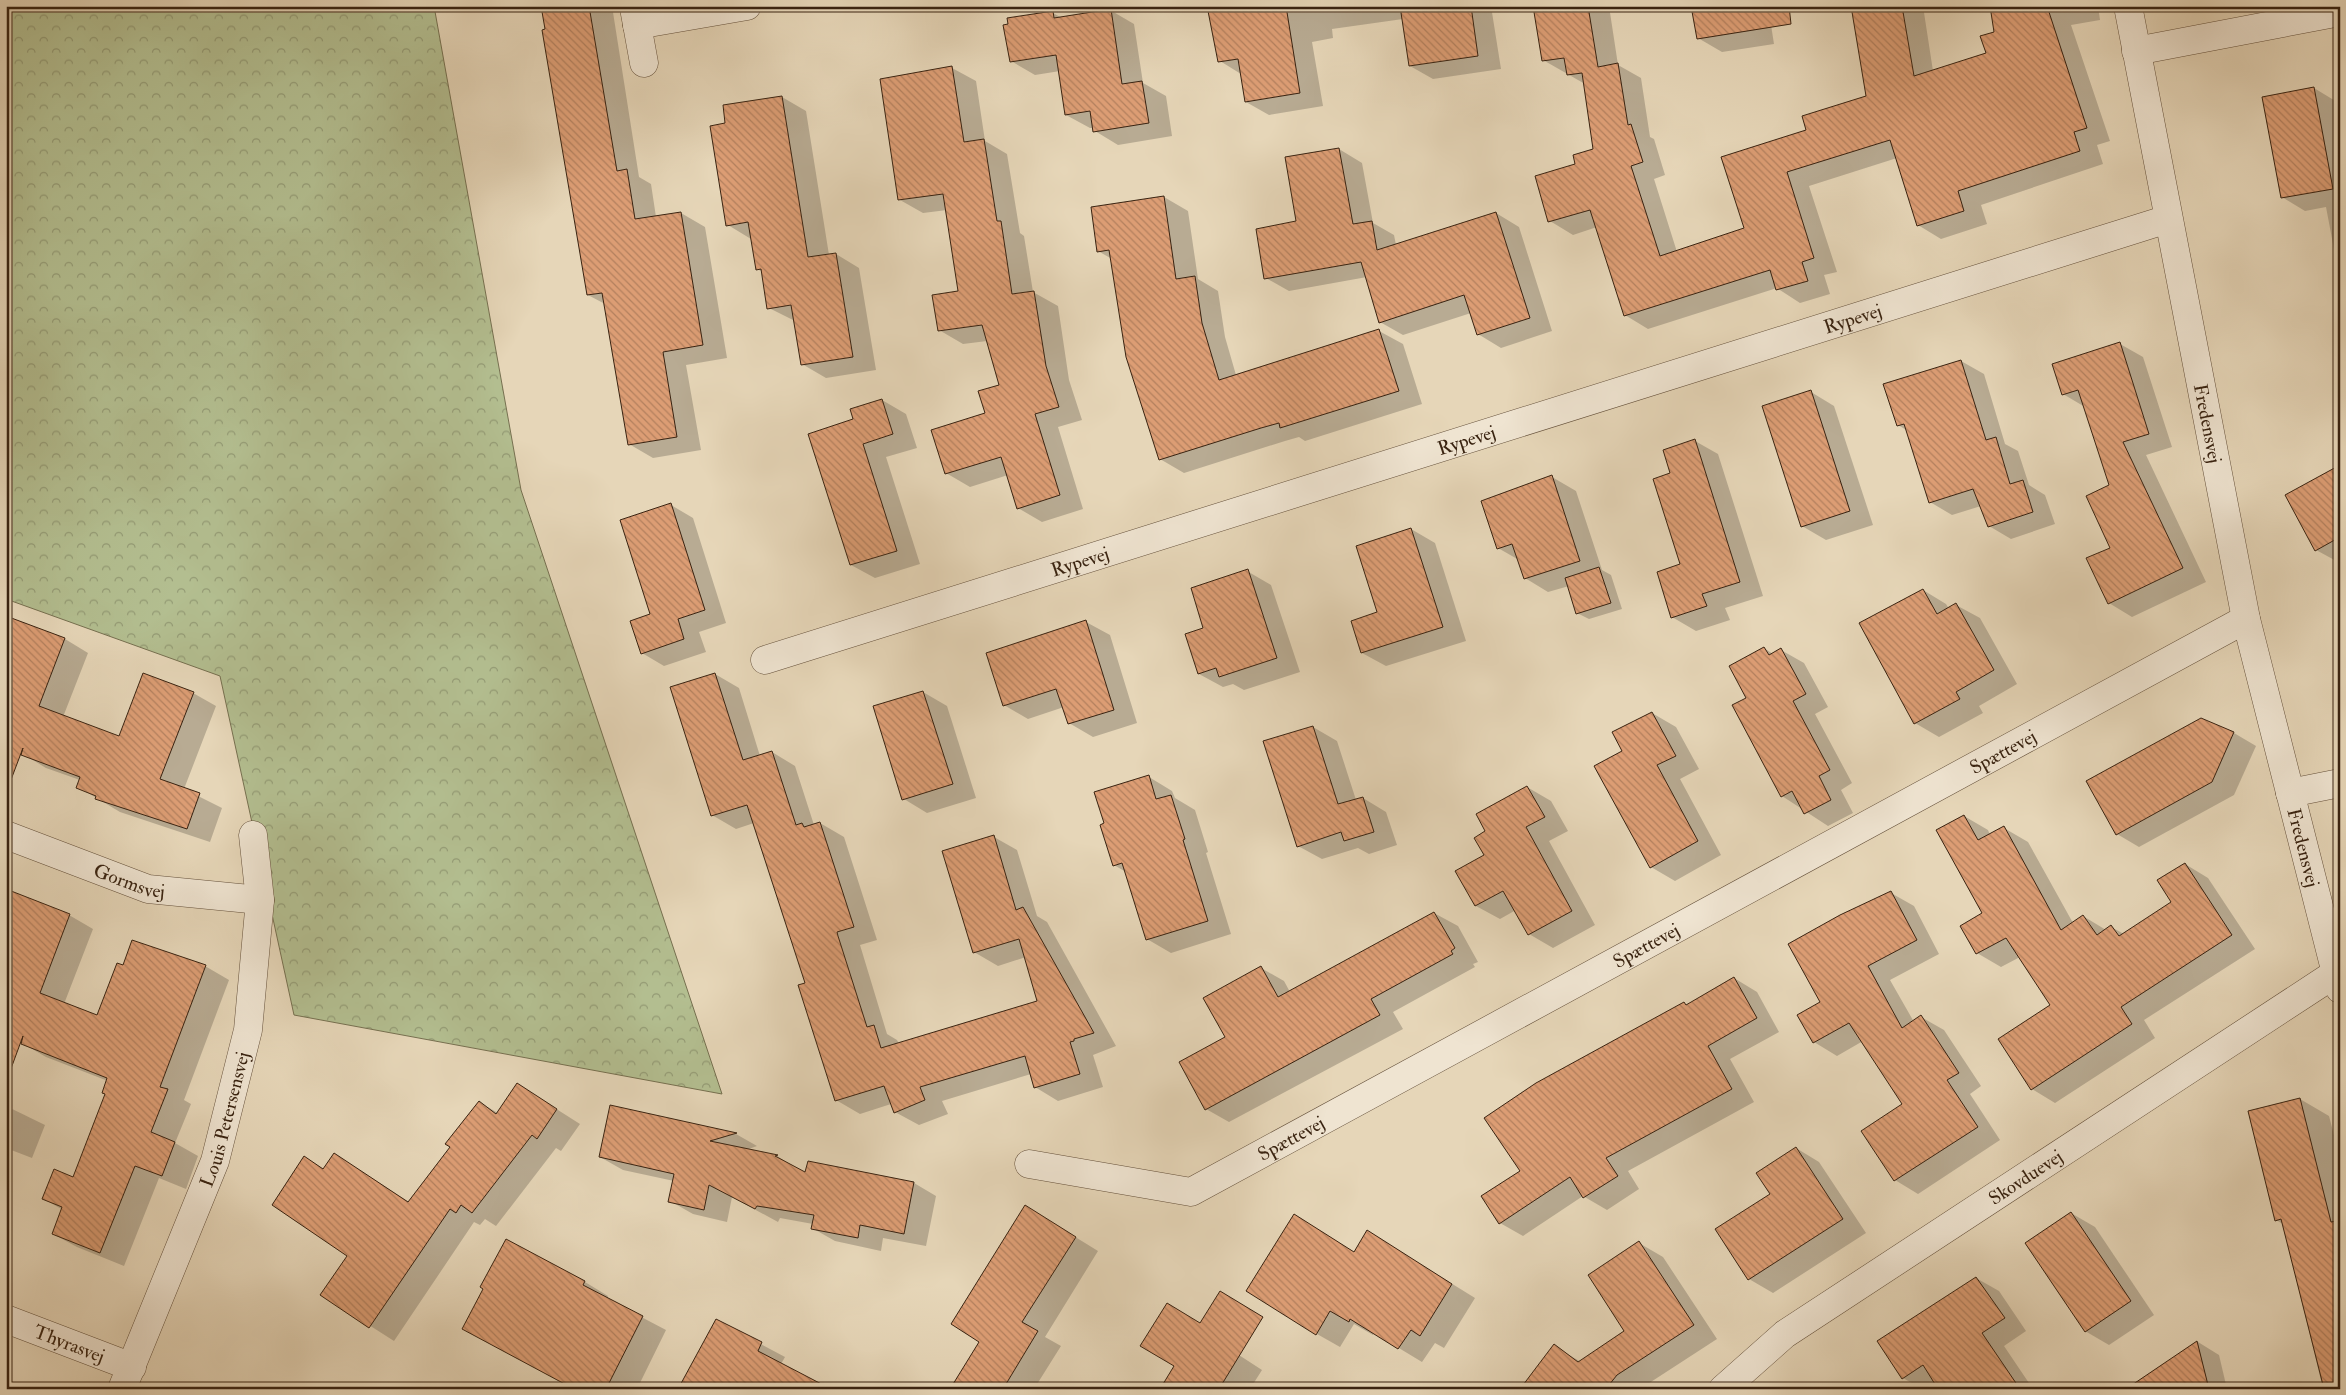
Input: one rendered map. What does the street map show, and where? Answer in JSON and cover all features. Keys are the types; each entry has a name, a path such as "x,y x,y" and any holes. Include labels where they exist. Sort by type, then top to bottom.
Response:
{"street":[{"path":"644,63 636,16 748,6"},
{"name":"Fredensvej","path":"2128,6 2246,619 2338,981"},
{"path":"2136,51 2340,12"},
{"name":"Rypevej","path":"765,660 2168,219"},
{"name":"Spættevej","path":"1029,1164 1191,1192 2246,619"},
{"name":"Fredensvej","path":"2290,793 2340,783"},
{"name":"Gormsvej","path":"6,835 148,889 260,900"},
{"name":"Louis Petersensvej","path":"127,1378 215,1161 248,1030 260,900 253,835"},
{"name":"Skovduevej","path":"1723,1389 1785,1334 2338,981"},
{"name":"Thyrasvej","path":"6,1319 127,1378"}],"green space":[{"path":"6,6 434,6 521,490 722,1094 294,1015 220,676 6,599"}],"building":[{"path":"541,6 589,6 617,171 627,169 635,219 681,212 703,345 663,352 677,437 628,445 602,293 587,295 542,30 545,29"},
{"path":"1207,6 1286,6 1300,93 1245,102 1238,59 1218,62"},
{"path":"1400,6 1471,6 1478,56 1409,66"},
{"path":"1533,6 1588,6 1598,67 1618,63 1628,125 1631,124 1643,162 1631,166 1660,256 1744,228 1721,157 1806,130 1802,116 1866,96 1851,6 1902,6 1914,76 1986,53 1980,36 1994,32 1990,6 2047,6 2087,128 2074,132 2080,151 1958,191 1964,211 1917,226 1890,140 1787,172 1814,258 1802,262 1808,281 1776,290 1770,270 1624,316 1590,210 1548,222 1535,176 1575,164 1573,155 1593,149 1582,73 1567,75 1564,58 1542,61"},
{"path":"1691,6 1789,6 1791,24 1697,39"},
{"path":"1111,9 1122,84 1142,81 1149,123 1093,132 1090,111 1065,115 1056,55 1010,62 1003,25 1008,24 1007,18 1053,11 1054,18"},
{"path":"952,66 964,142 984,139 997,221 1001,221 1012,294 1034,291 1046,366 1059,407 1035,414 1060,495 1017,509 1001,457 945,474 931,430 985,413 978,391 999,385 982,325 938,331 932,295 958,291 943,194 898,200 880,79"},
{"path":"2314,87 2333,189 2281,198 2262,97"},
{"path":"782,96 808,257 836,253 853,357 801,365 791,305 767,309 761,269 756,270 748,222 726,226 710,126 725,123 723,105"},
{"path":"1339,148 1353,224 1372,221 1377,250 1496,212 1530,318 1477,335 1464,295 1379,323 1361,262 1264,279 1256,229 1296,221 1285,157"},
{"path":"1164,196 1176,279 1195,276 1202,323 1219,380 1379,329 1399,391 1280,428 1279,423 1159,460 1126,357 1109,250 1097,252 1091,207"},
{"path":"2120,342 2149,434 2123,442 2183,568 2108,604 2086,558 2110,548 2086,496 2109,485 2078,390 2062,395 2052,364"},
{"path":"1961,360 1986,440 1996,437 2010,484 2023,480 2033,512 1988,527 1973,489 1929,503 1904,424 1897,426 1883,384"},
{"path":"1811,390 1850,511 1801,527 1762,406"},
{"path":"882,399 893,434 863,444 897,551 850,565 808,434 853,419 850,409"},
{"path":"1695,439 1740,582 1702,594 1707,606 1671,618 1657,572 1680,564 1653,479 1670,473 1663,450"},
{"path":"2340,465 2340,537 2315,551 2285,495"},
{"path":"1552,475 1580,561 1524,579 1512,544 1497,549 1481,501"},
{"path":"671,503 705,610 678,619 684,639 641,654 630,621 650,614 620,520"},
{"path":"1411,528 1443,627 1361,653 1351,621 1377,612 1356,546"},
{"path":"1599,567 1611,603 1576,614 1565,578"},
{"path":"1248,569 1277,658 1219,677 1216,668 1198,674 1185,634 1203,628 1191,588"},
{"path":"1923,589 1937,614 1956,603 1994,670 1956,692 1960,699 1914,724 1859,623"},
{"path":"6,616 65,638 39,706 119,736 143,673 194,692 160,779 200,793 187,829 95,799 96,796 76,788 80,777 21,755 23,748 9,785 6,785"},
{"path":"1086,620 1114,710 1068,724 1056,689 1003,706 986,653"},
{"path":"1764,647 1769,655 1781,648 1806,694 1793,701 1830,770 1819,776 1831,800 1804,814 1792,791 1781,797 1732,705 1746,698 1729,666"},
{"path":"715,673 743,760 772,751 796,825 802,823 804,827 820,822 854,927 837,932 838,936 867,1027 874,1025 881,1048 1037,1001 1019,939 973,953 942,851 994,835 1016,910 1023,907 1094,1033 1070,1042 1080,1074 1034,1088 1025,1056 920,1087 925,1100 894,1113 884,1086 835,1101 798,985 805,983 747,805 711,816 670,687"},
{"path":"923,691 953,784 902,800 873,706"},
{"path":"1652,712 1676,756 1657,765 1698,841 1650,868 1594,766 1622,751 1612,732"},
{"path":"2201,718 2234,732 2212,782 2116,835 2086,781"},
{"path":"1313,726 1338,804 1363,797 1374,832 1344,841 1341,832 1297,847 1263,741"},
{"path":"1149,775 1156,799 1171,795 1208,921 1146,940 1122,863 1113,866 1100,825 1104,823 1094,792"},
{"path":"1527,786 1545,817 1526,827 1572,911 1528,935 1503,891 1475,906 1455,871 1484,855 1474,838 1485,831 1476,814"},
{"path":"1964,815 1978,840 2004,826 2061,930 2083,915 2097,935 2111,925 2119,936 2171,902 2157,880 2185,863 2232,935 2121,1007 2132,1024 2031,1090 1998,1039 2050,1005 2006,938 1976,954 1960,926 1982,913 1936,830"},
{"path":"6,889 70,914 40,993 97,1015 117,963 123,965 132,940 206,965 160,1087 168,1089 151,1132 175,1142 162,1176 135,1166 100,1253 52,1234 62,1207 42,1199 54,1169 73,1177 105,1094 102,1093 107,1078 21,1044 23,1036 9,1074 6,1073"},
{"path":"1891,891 1917,940 1868,966 1902,1028 1921,1015 1959,1073 1947,1080 1978,1127 1894,1181 1861,1131 1902,1104 1849,1023 1813,1043 1797,1015 1820,1002 1788,944 1840,915"},
{"path":"1434,912 1455,948 1451,951 1453,954 1371,999 1380,1015 1205,1110 1179,1062 1225,1037 1203,998 1261,966 1278,997"},
{"path":"1734,977 1757,1018 1708,1046 1732,1089 1606,1158 1618,1176 1583,1198 1570,1177 1499,1224 1481,1196 1520,1171 1484,1118 1536,1083 1684,1002 1686,1005"},
{"path":"517,1083 557,1109 537,1139 532,1135 472,1213 461,1205 456,1213 450,1209 369,1328 320,1295 347,1256 272,1205 304,1156 323,1169 334,1153 408,1202 450,1147 445,1144 479,1101 496,1114"},
{"path":"2300,1098 2331,1222 2336,1221 2340,1238 2340,1389 2324,1389 2281,1219 2275,1221 2248,1111"},
{"path":"610,1105 737,1133 710,1141 778,1155 775,1156 805,1172 808,1161 914,1182 904,1234 860,1225 858,1238 811,1229 814,1215 757,1206 755,1209 709,1185 704,1210 668,1202 674,1174 599,1157"},
{"path":"1796,1147 1843,1219 1748,1280 1715,1229 1770,1194 1756,1173"},
{"path":"1025,1205 1076,1237 1022,1322 1038,1331 1003,1389 950,1389 979,1342 951,1324"},
{"path":"2071,1212 2131,1301 2085,1332 2025,1243"},
{"path":"1294,1214 1354,1252 1367,1230 1452,1284 1420,1336 1411,1330 1398,1349 1350,1319 1349,1322 1330,1311 1316,1335 1246,1291"},
{"path":"506,1239 585,1281 583,1285 643,1316 606,1389 574,1389 462,1329 483,1289 480,1287"},
{"path":"1639,1241 1694,1325 1617,1375 1609,1385 1613,1389 1520,1389 1554,1344 1578,1362 1624,1331 1588,1275"},
{"path":"1976,1277 2005,1318 1982,1333 2020,1389 1938,1389 1923,1365 1902,1379 1877,1341"},
{"path":"1220,1291 1263,1317 1219,1389 1160,1389 1174,1366 1140,1346 1167,1303 1200,1323"},
{"path":"716,1319 762,1342 758,1351 831,1389 678,1389"},
{"path":"2197,1341 2209,1389 2126,1389"}]}
